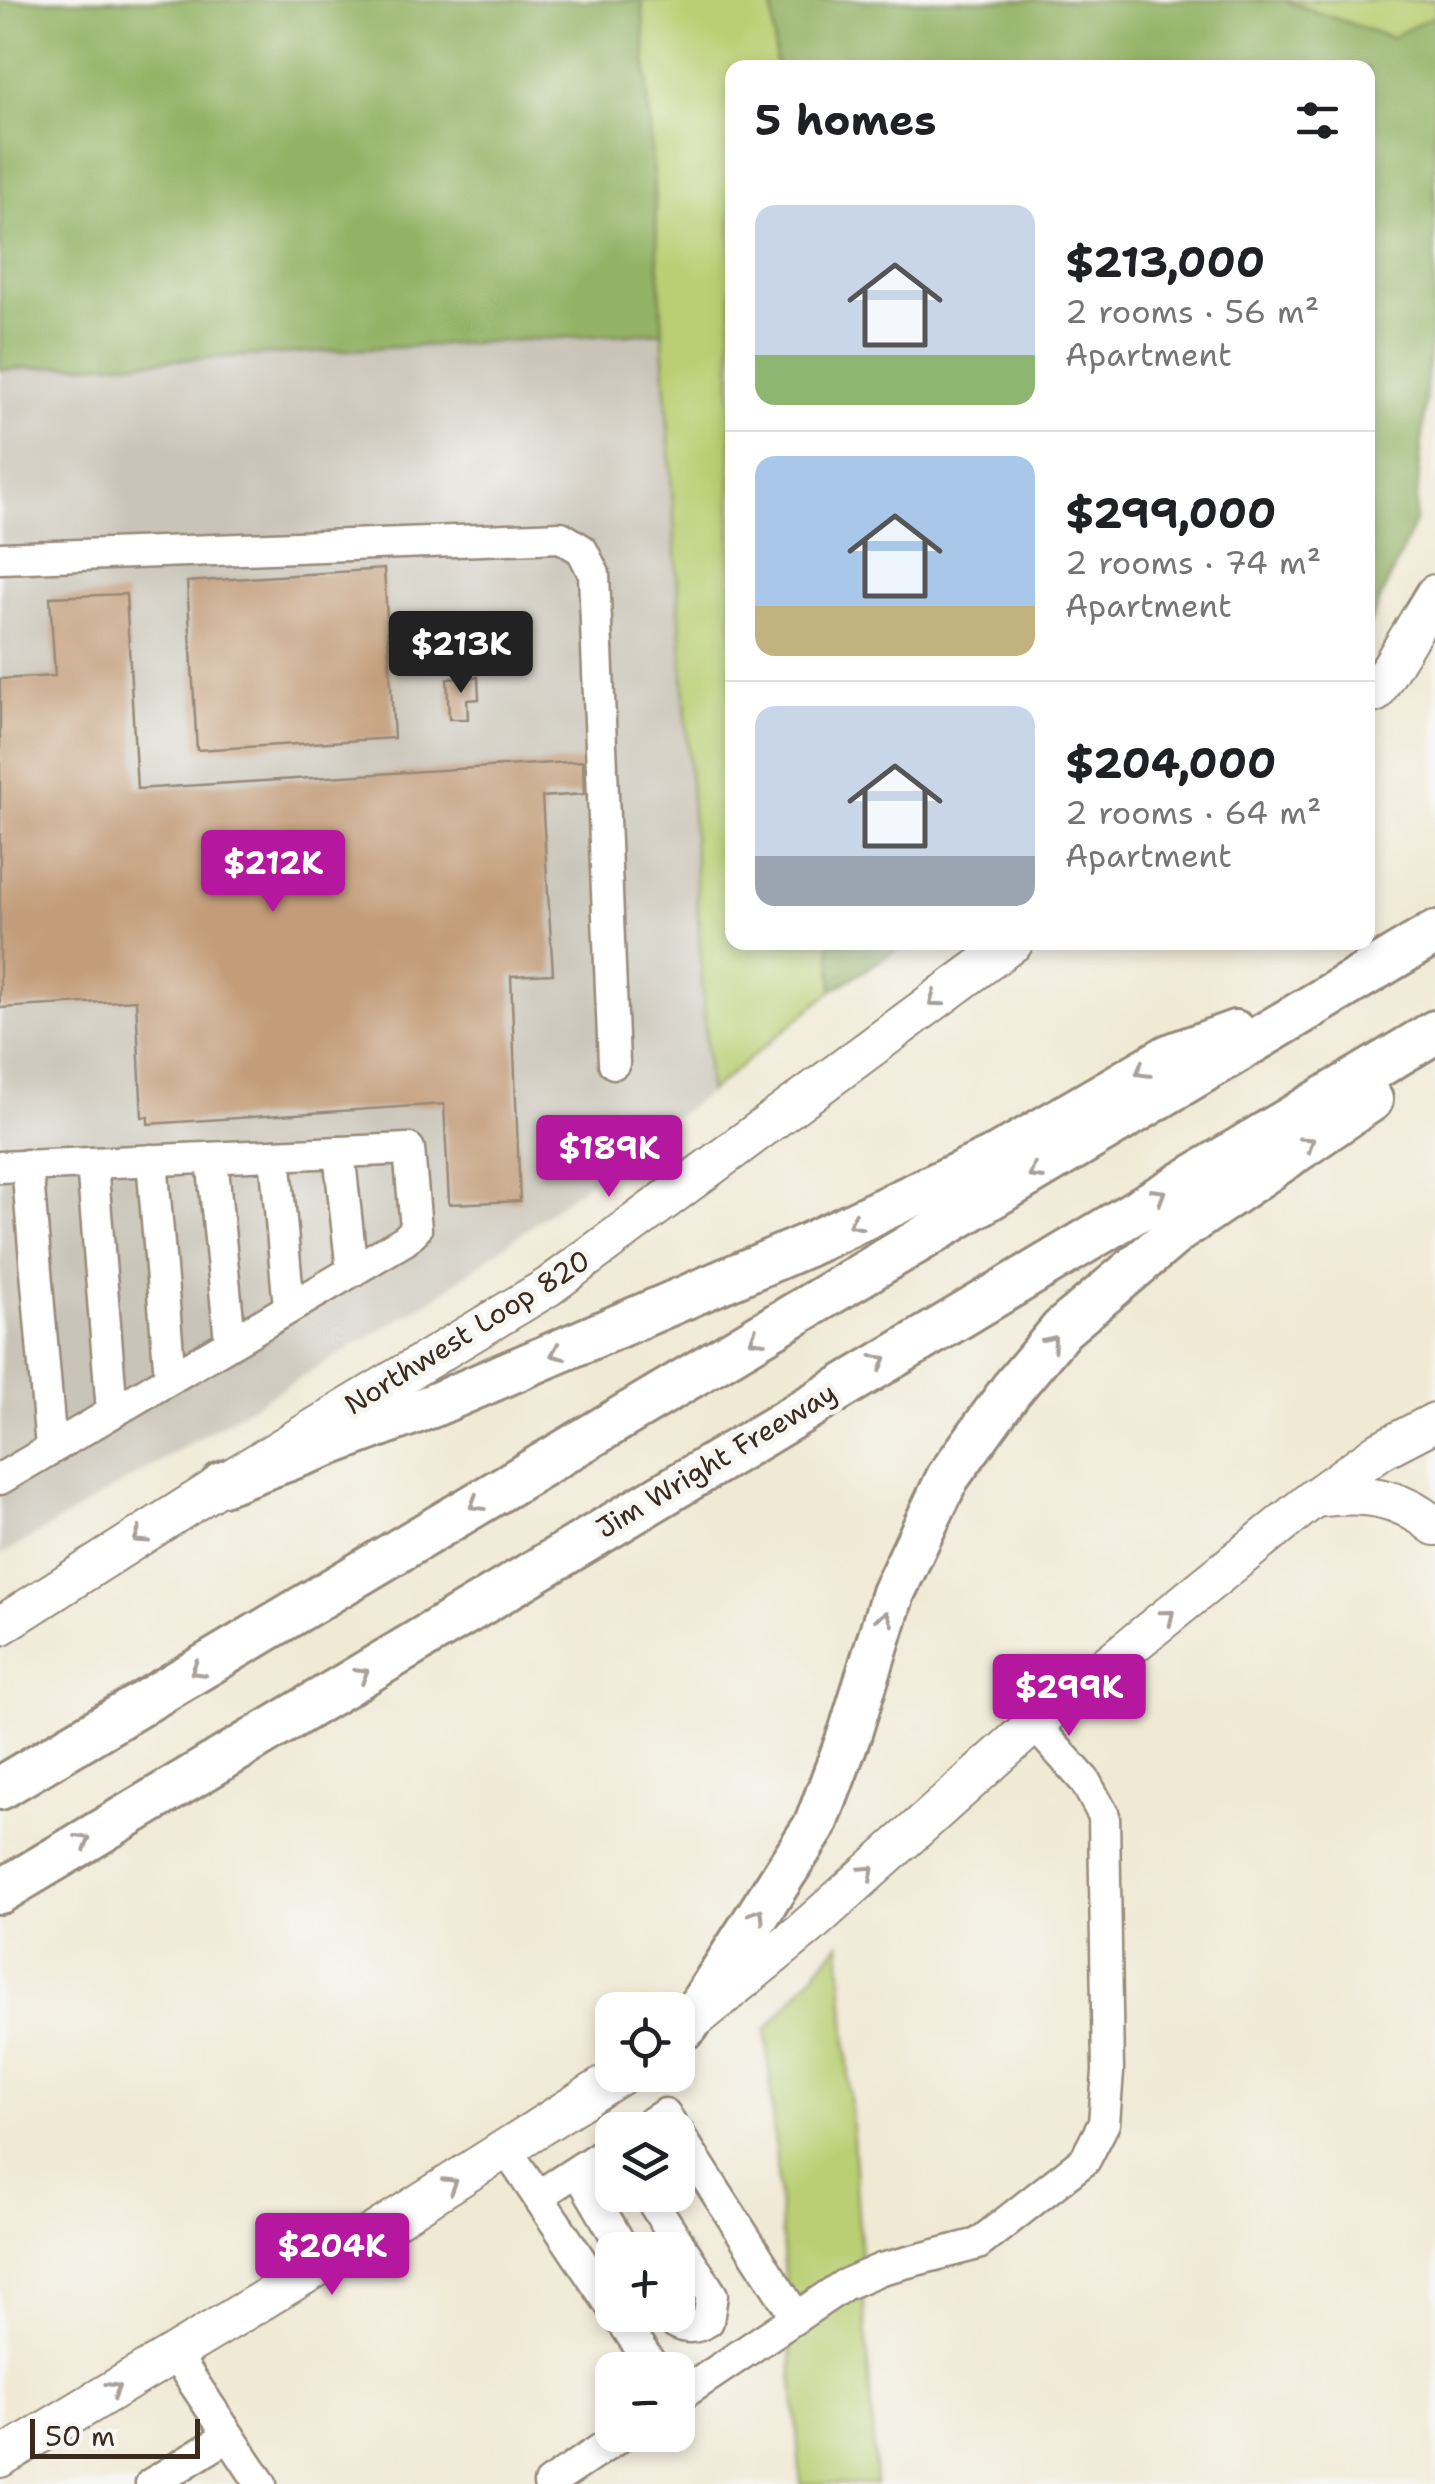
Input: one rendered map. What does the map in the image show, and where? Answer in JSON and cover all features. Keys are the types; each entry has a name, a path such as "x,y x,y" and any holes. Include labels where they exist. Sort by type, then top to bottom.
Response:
{"highway":[{"path":"0,1788 1435,933"},
{"path":"222,1484 434,1404 788,1254 1000,1154 1169,1056 1330,998"},
{"path":"695,2010 816,1824 850,1733 893,1593 948,1477 1011,1390 1062,1329 1178,1232 1371,1100 1419,1042"},
{"name":"Jim Wright Freeway","path":"0,1892 1419,1042"}],"main road":[{"path":"1375,690 1435,594"},
{"path":"1375,693 1435,654"},
{"name":"Northwest Loop 820","path":"0,1626 222,1484 548,1287 1003,950"},
{"path":"695,2019 804,1930 1034,1724 1314,1498 1382,1450 1435,1422"},
{"path":"1314,1498 1357,1493 1382,1496 1435,1526"},
{"path":"0,2458 595,2092"}],"lane":[{"path":"0,558 562,537 582,550 594,574 614,1063"},
{"path":"0,1479 230,1340 406,1240 416,1229 409,1149 14,1166 51,1448"},
{"path":"339,1152 352,1271"},
{"path":"276,1155 290,1306"},
{"path":"212,1158 230,1340"},
{"path":"152,1160 170,1377"},
{"path":"92,1163 112,1411"},
{"path":"695,2385 796,2317 869,2274 978,2244 1085,2160 1104,2123 1104,1816 1085,1781 1034,1724"},
{"path":"506,2149 595,2282"},
{"path":"538,2196 595,2160"},
{"path":"695,2161 796,2317"},
{"path":"578,2171 614,2232"},
{"path":"695,2268 712,2295 708,2321 695,2321"},
{"path":"684,2332 714,2372"},
{"path":"174,2353 260,2484"},
{"path":"152,2484 229,2436"},
{"path":"549,2484 597,2452"}],"shaded area":[{"path":"663,332 709,1092 436,1297 0,1556 0,370"}],"green space":[{"path":"0,0 642,0 663,332 0,370"},
{"path":"642,0 772,0 776,60 725,60 725,950 830,950 833,990 709,1092"},
{"path":"772,0 1283,0 1391,38 1435,15 1435,286 1415,522 1375,611 1375,60 776,60"},
{"path":"1283,0 1435,0 1435,15 1391,38"},
{"path":"830,950 897,950 833,990"},
{"path":"840,1943 876,2484 801,2484 766,2030"}],"building":[{"path":"384,569 394,738 197,750 187,582"},
{"path":"126,594 137,789 583,761 584,794 542,797 553,974 511,976 520,1201 449,1204 444,1104 148,1124 148,1117 142,1117 136,1000 0,1008 0,679 55,676 50,597"},
{"path":"478,677 479,699 467,700 468,719 449,719 447,679"}]}
